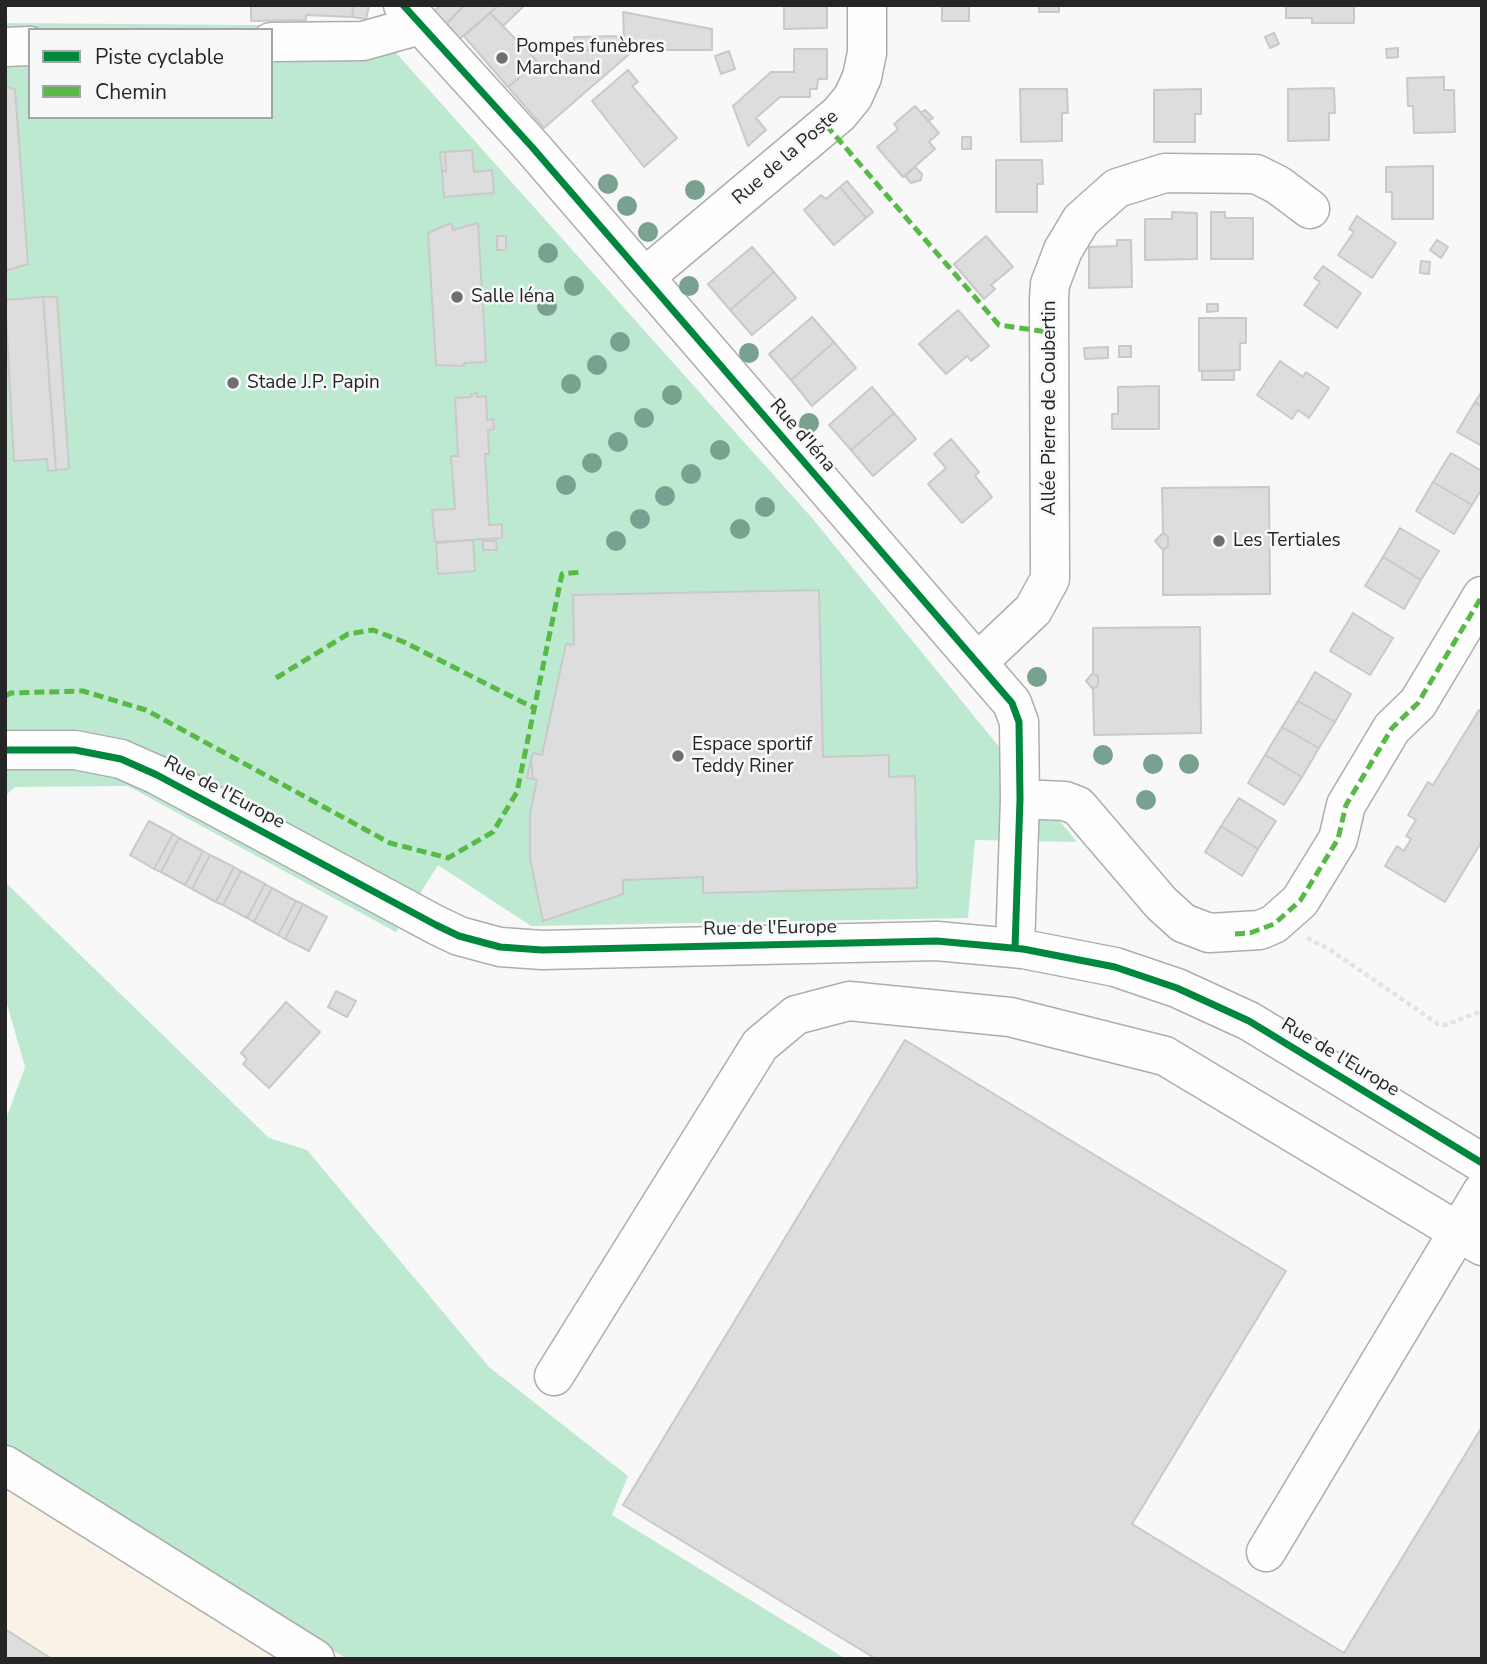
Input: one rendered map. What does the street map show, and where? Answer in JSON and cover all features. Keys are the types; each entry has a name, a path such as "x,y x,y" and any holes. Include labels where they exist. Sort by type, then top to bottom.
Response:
{"street":[{"name":"Rue de la Poste","path":"645,277 839,114 853,97 862,77 867,53 867,5"},
{"name":"Rue d'Iéna","path":"411,15 533,147 1007,695 1017,715 1020,799 1015,948"},
{"path":"273,42 363,41 411,15"},
{"path":"5,47 28,46"},
{"name":"Allée Pierre de Coubertin","path":"978,662 1033,610 1050,579 1050,284 1063,250 1081,220 1116,188 1165,173 1256,174 1278,185 1310,209"},
{"path":"1020,799 1074,803 1091,819 1161,903 1183,923 1209,933 1235,934 1250,933 1275,924 1300,901 1338,839 1346,805 1392,728 1418,703 1482,596"},
{"name":"Rue de l'Europe","path":"5,764 53,749"},
{"name":"Rue de l'Europe","path":"5,750 53,749 102,754 136,765 436,925 479,943 542,950 937,941 1015,948 1115,967 1198,997 1259,1027 1482,1163"},
{"path":"554,1376 760,1045 796,1015 849,1001 1010,1017 1165,1056 1470,1239"},
{"path":"1266,1552 1470,1239 1482,1192"},
{"path":"5,1465 315,1659"}],"path":[{"path":"1275,924 1329,949 1438,1024 1446,1025 1482,1011"}],"shaded area":[{"path":"5,1327 536,1659 5,1659"}],"green space":[{"path":"5,23 372,26 812,518 1077,842 975,840 968,918 531,926 438,865 396,932 128,786 15,787 5,796"},
{"path":"5,882 269,1138 307,1150 489,1367 628,1476 612,1515 846,1659 347,1659 5,1448 5,1122 25,1067 5,997"}],"building":[{"path":"251,5 354,5 352,17 306,15 306,20 251,21"},
{"path":"354,5 369,6 366,19 352,17"},
{"path":"441,5 464,5 444,27 432,13"},
{"path":"464,5 499,5 457,41 444,27"},
{"path":"499,5 525,5 503,26 490,13"},
{"path":"784,5 827,7 827,28 784,29"},
{"path":"942,5 969,5 969,21 942,21"},
{"path":"1039,5 1059,5 1059,12 1039,12"},
{"path":"1286,5 1354,5 1354,23 1312,23 1312,18 1286,18"},
{"path":"623,12 712,29 712,50 574,50 574,37 624,36"},
{"path":"490,13 538,62 508,87 464,36"},
{"path":"1274,33 1279,44 1270,48 1265,37"},
{"path":"1398,48 1398,57 1387,58 1386,49"},
{"path":"794,49 827,49 827,79 818,79 817,89 810,89 810,97 780,97 756,118 766,130 748,146 733,106 771,72 794,72"},
{"path":"526,50 634,50 544,128 508,87 538,62"},
{"path":"729,51 735,69 721,74 715,56"},
{"path":"628,70 638,82 632,86 677,138 644,167 592,101"},
{"path":"1444,77 1444,90 1454,90 1455,132 1414,133 1413,106 1408,106 1407,78"},
{"path":"5,87 15,89 28,264 5,271"},
{"path":"1334,88 1335,113 1329,113 1329,140 1288,141 1288,89"},
{"path":"1020,89 1067,89 1068,113 1062,113 1062,141 1021,142"},
{"path":"1201,89 1201,114 1195,114 1195,142 1154,142 1154,90"},
{"path":"915,106 939,133 929,142 935,149 903,177 877,147 898,129 894,124"},
{"path":"925,110 933,118 929,121 921,113"},
{"path":"962,137 971,137 971,149 962,149"},
{"path":"472,150 474,172 492,170 494,193 444,197 442,171 446,171 445,152"},
{"path":"440,152 445,152 446,171 442,171"},
{"path":"996,160 1042,160 1043,184 1037,184 1037,212 996,212"},
{"path":"1433,166 1433,219 1392,219 1392,192 1386,192 1386,167"},
{"path":"915,167 922,174 921,180 911,183 905,176"},
{"path":"847,181 873,212 866,218 840,187"},
{"path":"840,187 866,218 834,245 804,210 821,195 826,199"},
{"path":"1172,212 1197,213 1197,259 1145,260 1145,219 1172,219"},
{"path":"1211,212 1225,212 1225,218 1253,218 1253,259 1211,259"},
{"path":"1357,216 1396,243 1372,278 1338,255 1354,232 1349,229"},
{"name":"Salle Iéna","path":"451,223 453,230 478,223 486,362 464,363 464,366 436,365 428,233"},
{"path":"497,236 506,236 506,250 497,250"},
{"path":"986,236 1013,267 991,285 995,289 984,299 954,264"},
{"path":"1117,240 1131,240 1132,287 1089,288 1089,247 1117,246"},
{"path":"1437,240 1448,247 1441,258 1430,250"},
{"path":"752,247 774,272 730,310 708,284"},
{"path":"1421,261 1430,262 1429,274 1420,273"},
{"path":"1323,266 1361,293 1337,328 1304,305 1320,282 1314,278"},
{"path":"774,272 796,298 752,335 730,310"},
{"path":"43,297 56,470 48,471 47,459 14,461 5,300"},
{"path":"43,297 57,297 69,469 56,470"},
{"path":"1207,304 1218,304 1218,311 1207,312"},
{"path":"958,310 989,346 971,361 967,356 946,374 919,344"},
{"path":"812,317 834,342 791,380 769,354"},
{"path":"1199,318 1246,318 1246,343 1240,343 1240,370 1199,371"},
{"path":"834,342 856,368 812,406 791,380"},
{"path":"1119,346 1131,346 1131,357 1119,357"},
{"path":"1108,347 1108,358 1085,359 1084,348"},
{"path":"1280,361 1303,377 1306,372 1329,388 1309,418 1298,410 1292,419 1257,395"},
{"path":"1202,371 1234,371 1234,380 1202,380"},
{"path":"1159,386 1159,429 1112,429 1112,414 1118,414 1118,387"},
{"path":"872,387 894,413 851,450 829,425"},
{"path":"1482,391 1482,407 1475,402"},
{"path":"477,393 477,397 486,396 487,420 493,419 494,429 488,430 489,454 485,454 489,525 502,524 502,538 435,542 432,510 455,509 451,456 458,456 455,398 472,397 471,394"},
{"path":"1475,402 1482,407 1482,446 1457,432"},
{"path":"894,413 916,439 873,476 851,450"},
{"path":"951,439 979,472 975,476 992,497 962,523 928,484 946,468 934,454"},
{"path":"1451,453 1482,471 1482,489 1472,505 1433,482"},
{"path":"1433,482 1472,505 1454,534 1416,511"},
{"name":"Les Tertiales","path":"1269,487 1270,594 1163,595 1163,550 1168,546 1168,537 1163,533 1162,488"},
{"path":"1400,528 1439,551 1421,580 1383,557"},
{"path":"1163,533 1168,537 1168,546 1163,550 1155,541"},
{"path":"473,540 475,571 438,574 436,543"},
{"path":"483,541 496,541 497,550 483,550"},
{"path":"1383,557 1421,580 1404,609 1365,586"},
{"name":"Espace sportif Teddy Riner","path":"819,590 823,757 889,755 889,777 915,776 917,888 703,893 703,877 623,880 623,894 543,921 530,859 530,813 537,780 533,779 531,759 533,753 542,755 566,644 574,645 573,595"},
{"path":"1353,613 1393,638 1370,675 1330,651"},
{"path":"1200,627 1201,733 1094,735 1093,689 1098,685 1098,677 1093,673 1093,628"},
{"path":"1315,672 1351,694 1335,722 1298,701"},
{"path":"1093,673 1098,677 1098,685 1093,689 1086,681"},
{"path":"1298,701 1335,722 1319,748 1282,727"},
{"path":"1479,710 1482,711 1482,841 1445,902 1385,866 1397,846 1404,851 1411,839 1406,836 1416,820 1408,815 1428,782 1433,785"},
{"path":"1282,727 1319,748 1302,777 1265,755"},
{"path":"1265,755 1302,777 1284,805 1248,783"},
{"path":"531,759 533,779 527,778"},
{"path":"1239,798 1276,821 1258,849 1221,826"},
{"path":"149,821 173,834 154,869 130,855"},
{"path":"1221,826 1258,849 1242,876 1205,852"},
{"path":"173,834 179,838 161,872 154,869"},
{"path":"179,838 203,851 185,885 161,872"},
{"path":"203,851 210,855 192,889 185,885"},
{"path":"210,855 234,867 216,902 192,889"},
{"path":"234,867 241,871 223,905 216,902"},
{"path":"241,871 265,884 247,918 223,905"},
{"path":"265,884 272,888 254,922 247,918"},
{"path":"272,888 296,901 278,935 254,922"},
{"path":"296,901 303,904 285,939 278,935"},
{"path":"303,904 327,917 309,951 285,939"},
{"path":"336,991 356,1001 347,1017 328,1007"},
{"path":"286,1002 320,1032 269,1088 243,1064 247,1059 241,1053"},
{"path":"905,1040 1286,1271 1132,1524 1344,1653 1482,1427 1482,1659 876,1659 623,1505"},
{"path":"5,1629 52,1659 5,1659"}],"marked path":[{"path":"826,125 999,325 1048,332"},
{"path":"5,696 11,693 83,691 146,710 390,843 448,858 493,832 517,792 562,574 582,572"},
{"path":"1235,934 1250,933 1274,924 1300,901 1338,839 1346,805 1392,728 1418,703 1482,596"},
{"path":"276,678 348,634 373,630 404,642 534,708"}],"cycle path":[{"path":"403,5 532,147 1012,703 1019,722 1020,799 1015,948"},
{"path":"5,750 75,750 121,759 157,775 436,925 459,936 500,947 542,950 937,941 1023,949 1115,967 1177,988 1249,1021 1482,1163"}],"place":[{"name":"Pompes funèbres Marchand","path":"502,58"},
{"name":"Salle Iéna","path":"457,297"},
{"name":"Stade J.P. Papin","path":"233,383"},
{"name":"Les Tertiales","path":"1219,541"},
{"name":"Espace sportif Teddy Riner","path":"678,756"}]}
